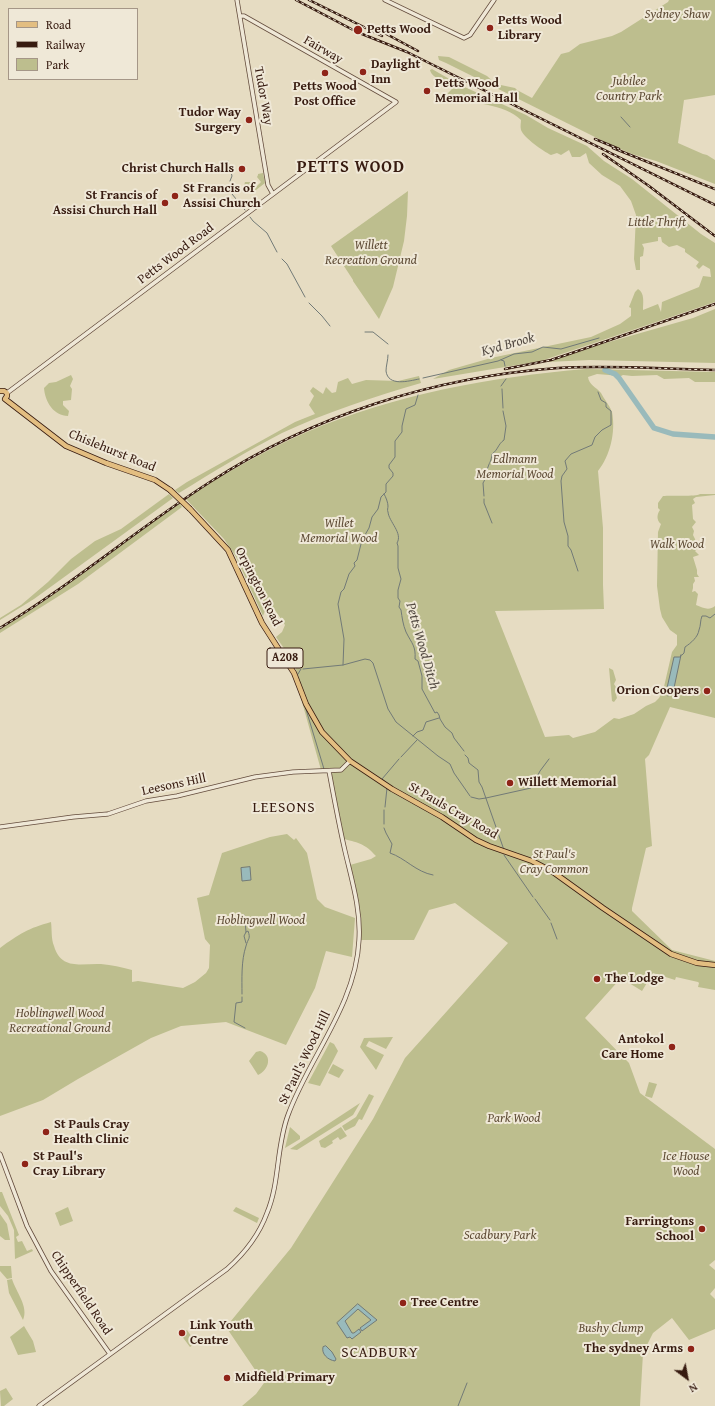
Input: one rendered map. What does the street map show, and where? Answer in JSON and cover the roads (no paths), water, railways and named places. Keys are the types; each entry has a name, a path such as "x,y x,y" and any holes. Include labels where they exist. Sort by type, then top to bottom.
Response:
{"main road":[{"path":"0,391 7,393"},
{"name":"A208","path":"3,399 7,396 7,393"},
{"name":"Chislehurst Road","path":"3,399 66,446 106,463 155,480 170,490 190,509"},
{"name":"Orpington Road","path":"190,509 228,550 262,623 294,673 306,704 322,732 350,761"},
{"name":"St Pauls Cray Road","path":"350,761 392,789 442,817 476,840 532,861 553,872 671,954 697,963 715,965"}],"street":[{"name":"Tudor Way","path":"237,0 268,185 273,194"},
{"path":"385,0 454,34 466,38 494,0"},
{"name":"Fairway","path":"240,16 244,16 396,102"},
{"name":"Petts Wood Road","path":"7,393 396,102"},
{"name":"Leesons Hill","path":"0,827 73,816 108,814 146,801 177,796 255,777 293,772 340,770 350,761"},
{"name":"St Paul's Wood Hill","path":"39,1406 227,1269 240,1257 257,1234 268,1212 272,1198 279,1150 287,1116 297,1093 342,1005 354,974 359,942 356,896 338,819 329,771"},
{"name":"Chipperfield Road","path":"0,1154 27,1226 51,1271 110,1354"}],"water":[{"path":"681,655 674,688 667,688 674,657 680,657"},
{"path":"250,867 251,880 242,881 241,868"},
{"path":"358,1304 377,1320 362,1331 360,1328 371,1320 358,1309 345,1321 352,1333 359,1329 361,1332 352,1339 350,1337 347,1338 337,1323"},
{"path":"326,1346 332,1352 336,1359 335,1361 328,1358 324,1354 323,1347"}],"waterway":[{"path":"621,117 630,127"},
{"name":"Kyd Brook","path":"228,161 232,176 230,181"},
{"name":"Kyd Brook","path":"232,194 245,210"},
{"name":"Kyd Brook","path":"250,217 267,233 277,252"},
{"name":"Kyd Brook","path":"282,259 287,264 305,297"},
{"name":"Kyd Brook","path":"309,303 330,326"},
{"name":"Kyd Brook","path":"365,332 373,332 388,344"},
{"name":"Kyd Brook","path":"423,378 498,361 514,354 532,352 543,347 561,349 599,338"},
{"name":"Kyd Brook","path":"388,355 386,371 391,379 400,382 419,379"},
{"name":"Kyd Brook","path":"501,360 504,361 505,366"},
{"name":"Kyd Brook","path":"605,370 615,374 619,378 654,428 673,434 715,437"},
{"path":"501,386 506,379"},
{"path":"502,389 503,408"},
{"path":"578,571 571,550 568,546 568,536 564,522 561,481 562,476 567,469 565,461 571,454 592,445 595,437 602,430 611,425 611,411 606,407 606,403 601,400 598,392"},
{"path":"343,665 344,639 338,604 341,592 344,589 349,574 355,566 354,563 357,560 362,540 369,528 372,517 378,509 381,497 386,492 386,484 393,476 389,465 395,457 395,441 402,432 406,409 415,405 418,395"},
{"path":"484,496 483,483 492,454 504,440 506,426 503,411"},
{"name":"Petts Wood Ditch","path":"384,494 388,503 389,516 398,535 398,568 401,579 398,590 398,598 400,601 399,607 405,629 414,648 415,659 418,661 422,676 422,689 435,713 437,712 445,727 452,733 464,751"},
{"path":"484,499 484,503 492,523"},
{"path":"682,655 685,647 696,637 700,628 702,616 710,618 715,614"},
{"path":"303,669 343,665 365,659 370,660 373,663 388,709 396,722 450,764 454,773 470,796"},
{"path":"298,674 301,669"},
{"path":"668,696 669,689"},
{"path":"305,706 324,769"},
{"path":"413,736 417,732 423,730 426,722 439,718"},
{"path":"401,757 417,740"},
{"name":"Petts Wood Ditch","path":"465,755 468,758 469,763 478,770 479,782 504,850"},
{"path":"387,783 382,779 399,759"},
{"path":"471,797 479,799 486,798 531,788 540,771 549,759"},
{"path":"385,807 387,788"},
{"path":"384,810 384,824"},
{"path":"384,828 392,844 390,853 421,871 433,875"},
{"name":"Petts Wood Ditch","path":"504,855 533,897"},
{"name":"Petts Wood Ditch","path":"535,899 550,920"},
{"path":"245,920 246,932 244,936 246,943"},
{"name":"Petts Wood Ditch","path":"551,923 557,939"},
{"path":"242,994 243,958 249,937 248,931 246,932"},
{"path":"242,997 242,1002 236,1003 234,1022 245,1028"},
{"path":"458,1406 467,1383"}],"railway":[{"path":"296,0 357,32 407,52 715,205"},
{"path":"309,0 382,36"},
{"path":"377,29 418,51"},
{"path":"595,139 619,149"},
{"path":"613,148 715,189"},
{"path":"603,154 649,186 715,236"},
{"path":"505,369 551,360 715,304"},
{"path":"0,628 80,575 183,500 250,458 291,437 376,403 421,390 466,380 558,368 597,367 715,370"}],"place":[{"name":"Petts Wood Library","path":"490,28"},
{"name":"Petts Wood","path":"358,30"},
{"name":"Daylight Inn","path":"363,72"},
{"name":"Petts Wood Post Office","path":"325,73"},
{"name":"Petts Wood Memorial Hall","path":"427,91"},
{"name":"Tudor Way Surgery","path":"249,120"},
{"name":"Christ Church Halls","path":"242,169"},
{"name":"St Francis of Assisi Church","path":"175,196"},
{"name":"St Francis of Assisi Church Hall","path":"165,203"},
{"name":"Orion Coopers","path":"707,691"},
{"name":"Willett Memorial","path":"510,783"},
{"name":"The Lodge","path":"597,979"},
{"name":"Antokol Care Home","path":"672,1047"},
{"name":"St Pauls Cray Health Clinic","path":"46,1132"},
{"name":"St Paul's Cray Library","path":"25,1164"},
{"name":"Farringtons School","path":"702,1229"},
{"name":"Tree Centre","path":"403,1303"},
{"name":"Link Youth Centre","path":"182,1333"},
{"name":"The sydney Arms","path":"691,1349"},
{"name":"Midfield Primary","path":"227,1378"}],"district":[{"name":"PETTS WOOD","path":"351,168"},
{"name":"LEESONS","path":"284,808"},
{"name":"SCADBURY","path":"380,1353"}],"park label":[{"name":"Sydney Shaw","path":"677,15"},
{"name":"Jubilee Country Park","path":"629,90"},
{"name":"Little Thrift","path":"657,223"},
{"name":"Willett Recreation Ground","path":"371,254"},
{"name":"Edlmann Memorial Wood","path":"515,468"},
{"name":"Willet Memorial Wood","path":"339,532"},
{"name":"Walk Wood","path":"677,545"},
{"name":"St Paul's Cray Common","path":"554,862"},
{"name":"Hoblingwell Wood","path":"261,921"},
{"name":"Hoblingwell Wood Recreational Ground","path":"60,1022"},
{"name":"Park Wood","path":"514,1119"},
{"name":"Ice House Wood","path":"686,1164"},
{"name":"Scadbury Park","path":"500,1236"},
{"name":"Bushy Clump","path":"611,1329"}]}
